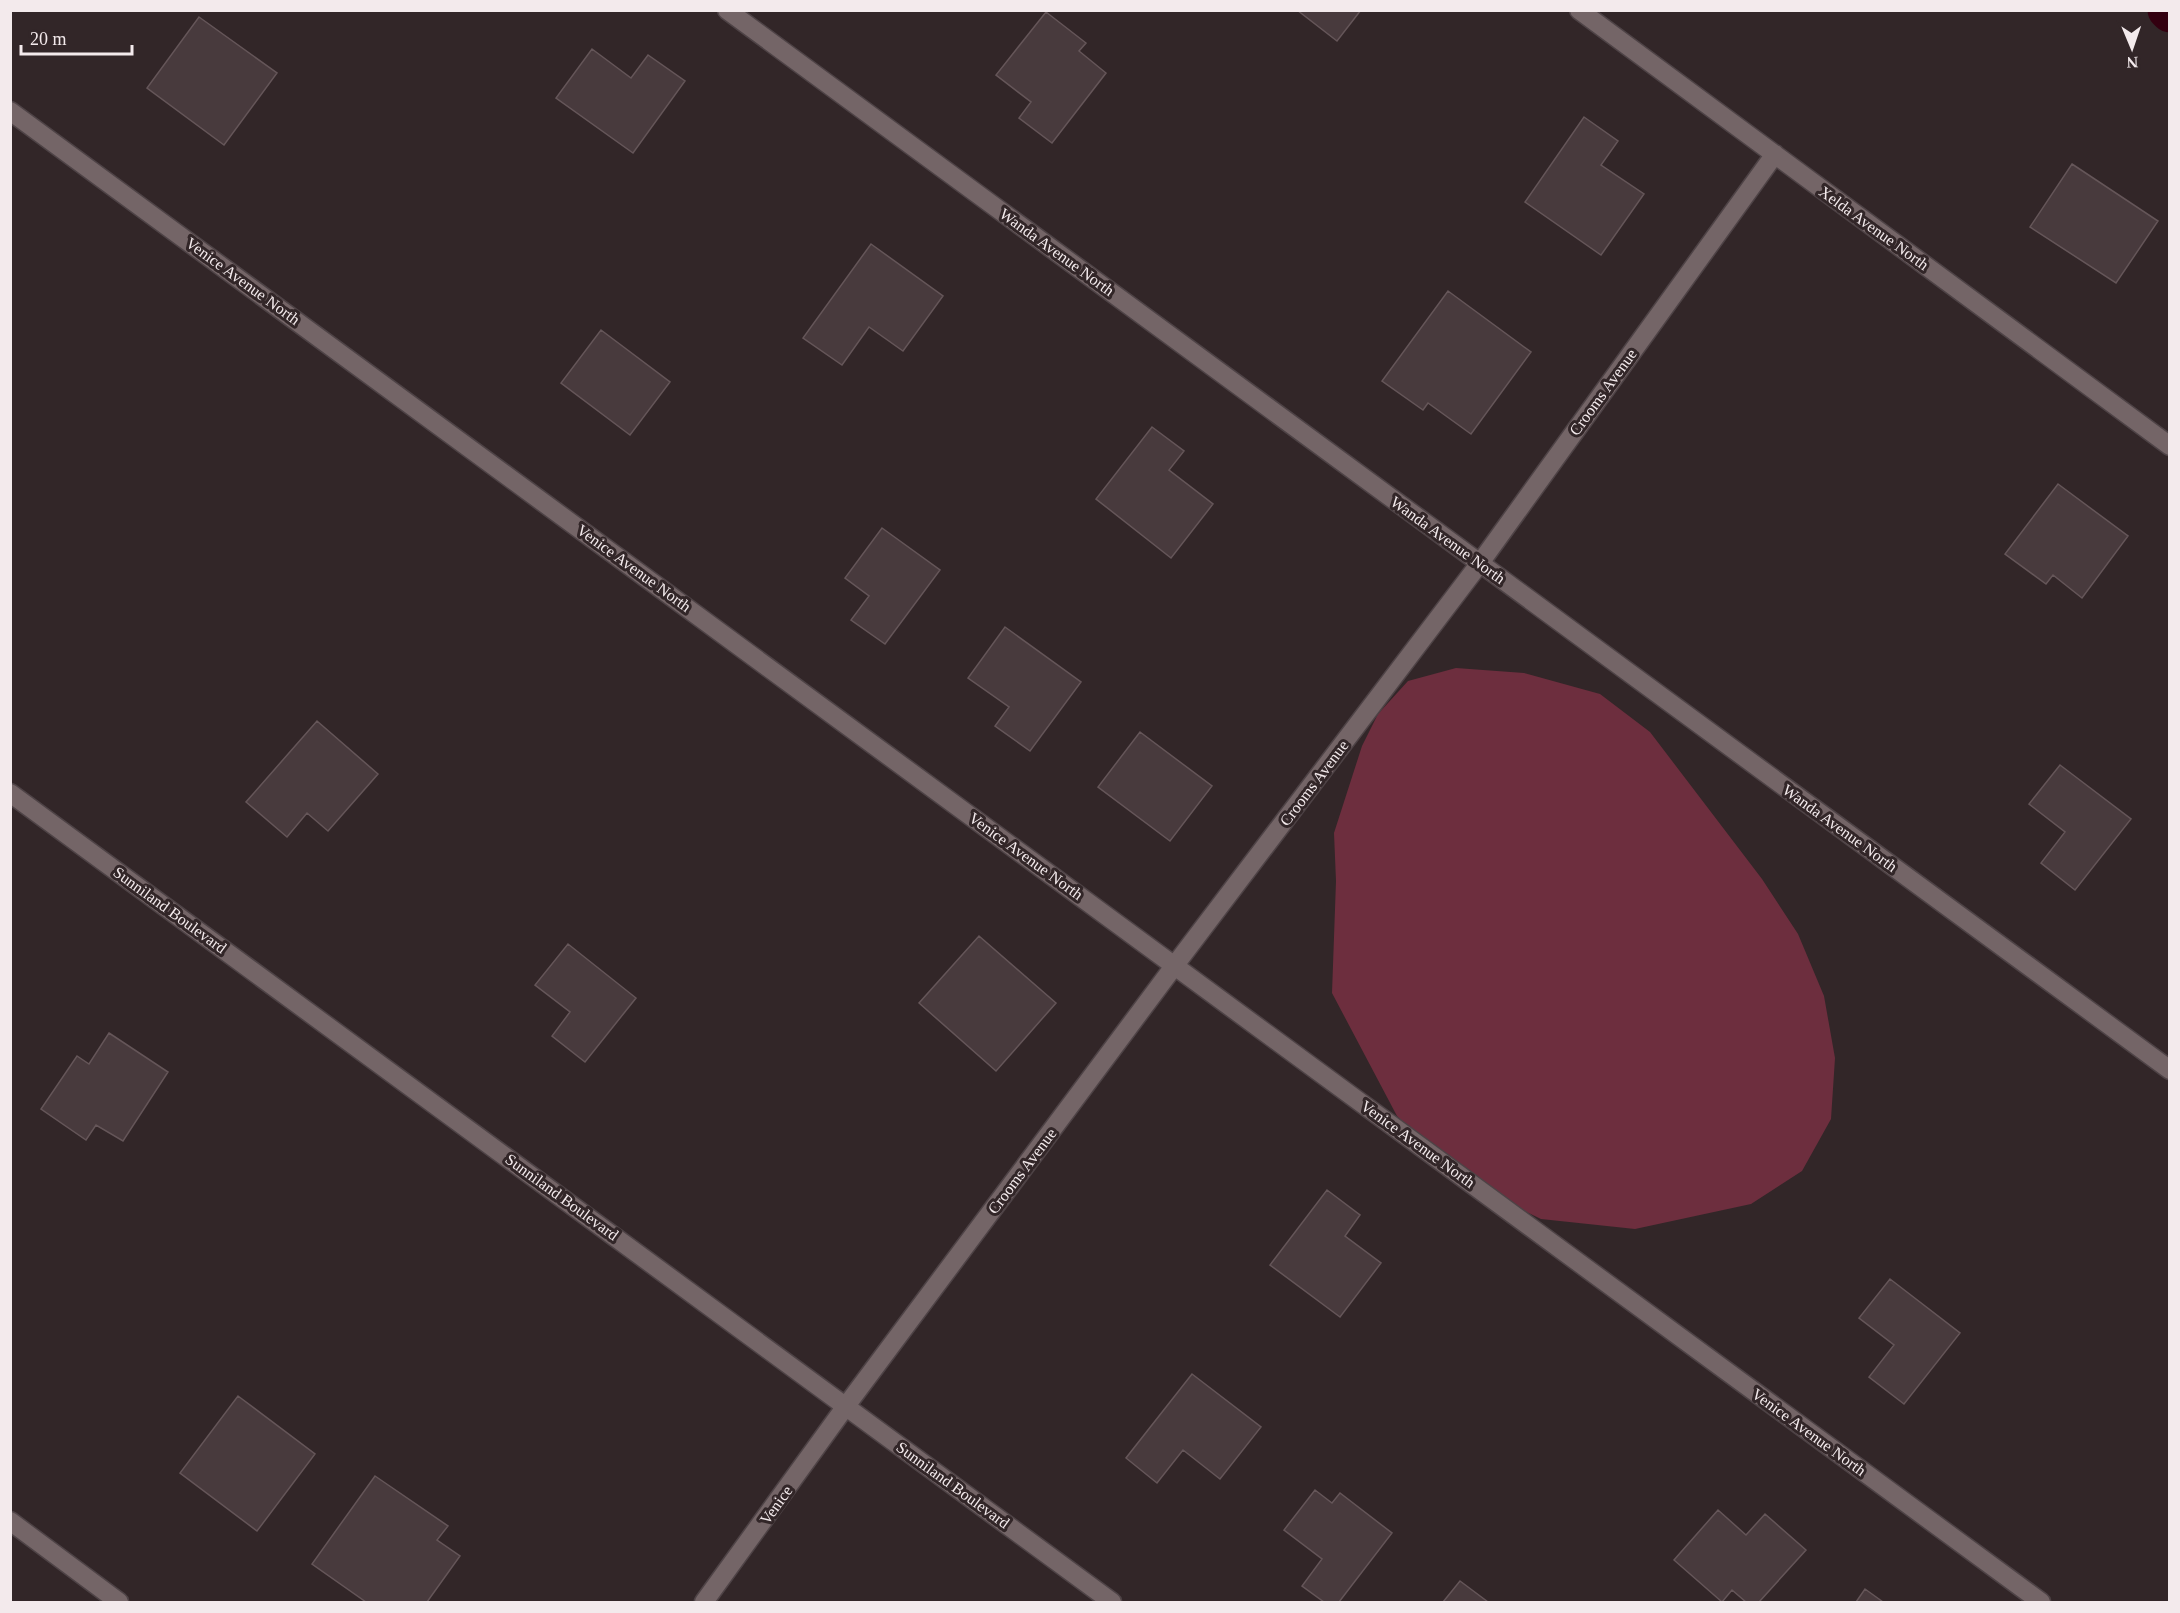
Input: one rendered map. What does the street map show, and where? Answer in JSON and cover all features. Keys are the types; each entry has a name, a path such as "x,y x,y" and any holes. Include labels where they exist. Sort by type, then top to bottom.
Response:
{"street":[{"name":"Wanda Avenue North","path":"727,10 2169,1070"},
{"name":"Xelda Avenue North","path":"1579,10 2169,446"},
{"name":"Venice Avenue North","path":"10,111 2041,1602"},
{"name":"Crooms Avenue","path":"846,1406 1175,965 1480,563 1775,154"},
{"name":"Sunniland Boulevard","path":"10,793 1112,1602"},
{"name":"Venice","path":"704,1602 846,1406"},
{"path":"10,1521 119,1602"}],"shaded area":[{"path":"1456,668 1524,673 1600,694 1650,732 1762,879 1798,934 1824,996 1835,1058 1831,1119 1802,1171 1751,1204 1635,1229 1541,1219 1465,1182 1397,1116 1332,993 1336,881 1334,833 1362,746 1378,714 1408,681"}],"building":[{"path":"1297,10 1361,10 1337,41"},
{"path":"1046,12 1086,43 1079,51 1106,73 1052,143 1019,118 1031,102 996,75"},
{"path":"199,17 277,73 224,145 147,88"},
{"path":"592,49 631,78 648,55 685,81 633,153 556,98"},
{"path":"1584,117 1618,141 1601,165 1644,194 1601,255 1525,202"},
{"path":"2072,164 2158,221 2116,283 2030,227"},
{"path":"871,244 943,296 903,351 869,327 842,365 803,338"},
{"path":"1448,291 1531,352 1471,434 1428,403 1423,410 1382,381"},
{"path":"601,330 670,382 630,435 561,383"},
{"path":"1152,427 1184,451 1169,470 1213,504 1171,558 1096,499"},
{"path":"2058,484 2128,536 2082,598 2053,575 2046,584 2005,554"},
{"path":"882,528 940,570 885,644 851,620 869,596 845,578"},
{"path":"1005,627 1081,682 1030,751 995,726 1009,707 968,678"},
{"path":"317,721 378,774 328,831 307,813 287,837 246,802"},
{"path":"1140,732 1212,786 1170,841 1098,787"},
{"path":"2060,765 2131,819 2075,890 2041,863 2065,832 2029,804"},
{"path":"979,936 1056,1003 996,1071 919,1003"},
{"path":"568,944 636,998 585,1062 552,1036 570,1012 535,985"},
{"path":"109,1033 168,1072 123,1141 96,1125 86,1140 41,1109 77,1056 89,1064"},
{"path":"1327,1190 1360,1215 1345,1236 1381,1263 1340,1317 1270,1265"},
{"path":"1890,1279 1960,1333 1904,1404 1869,1377 1894,1345 1859,1318"},
{"path":"1192,1374 1261,1427 1220,1479 1183,1450 1157,1483 1126,1458"},
{"path":"238,1396 315,1454 257,1531 180,1473"},
{"path":"375,1476 448,1526 437,1540 460,1556 427,1602 366,1602 312,1564"},
{"path":"1315,1490 1332,1503 1340,1493 1392,1533 1339,1602 1324,1602 1302,1586 1322,1559 1284,1530"},
{"path":"1718,1510 1746,1535 1765,1514 1806,1550 1759,1602 1746,1602 1732,1590 1722,1602 1674,1560"},
{"path":"1460,1581 1488,1602 1443,1602"},
{"path":"1865,1589 1883,1602 1856,1602"}],"waterway":[{"path":"2167,10 2170,13"}]}
